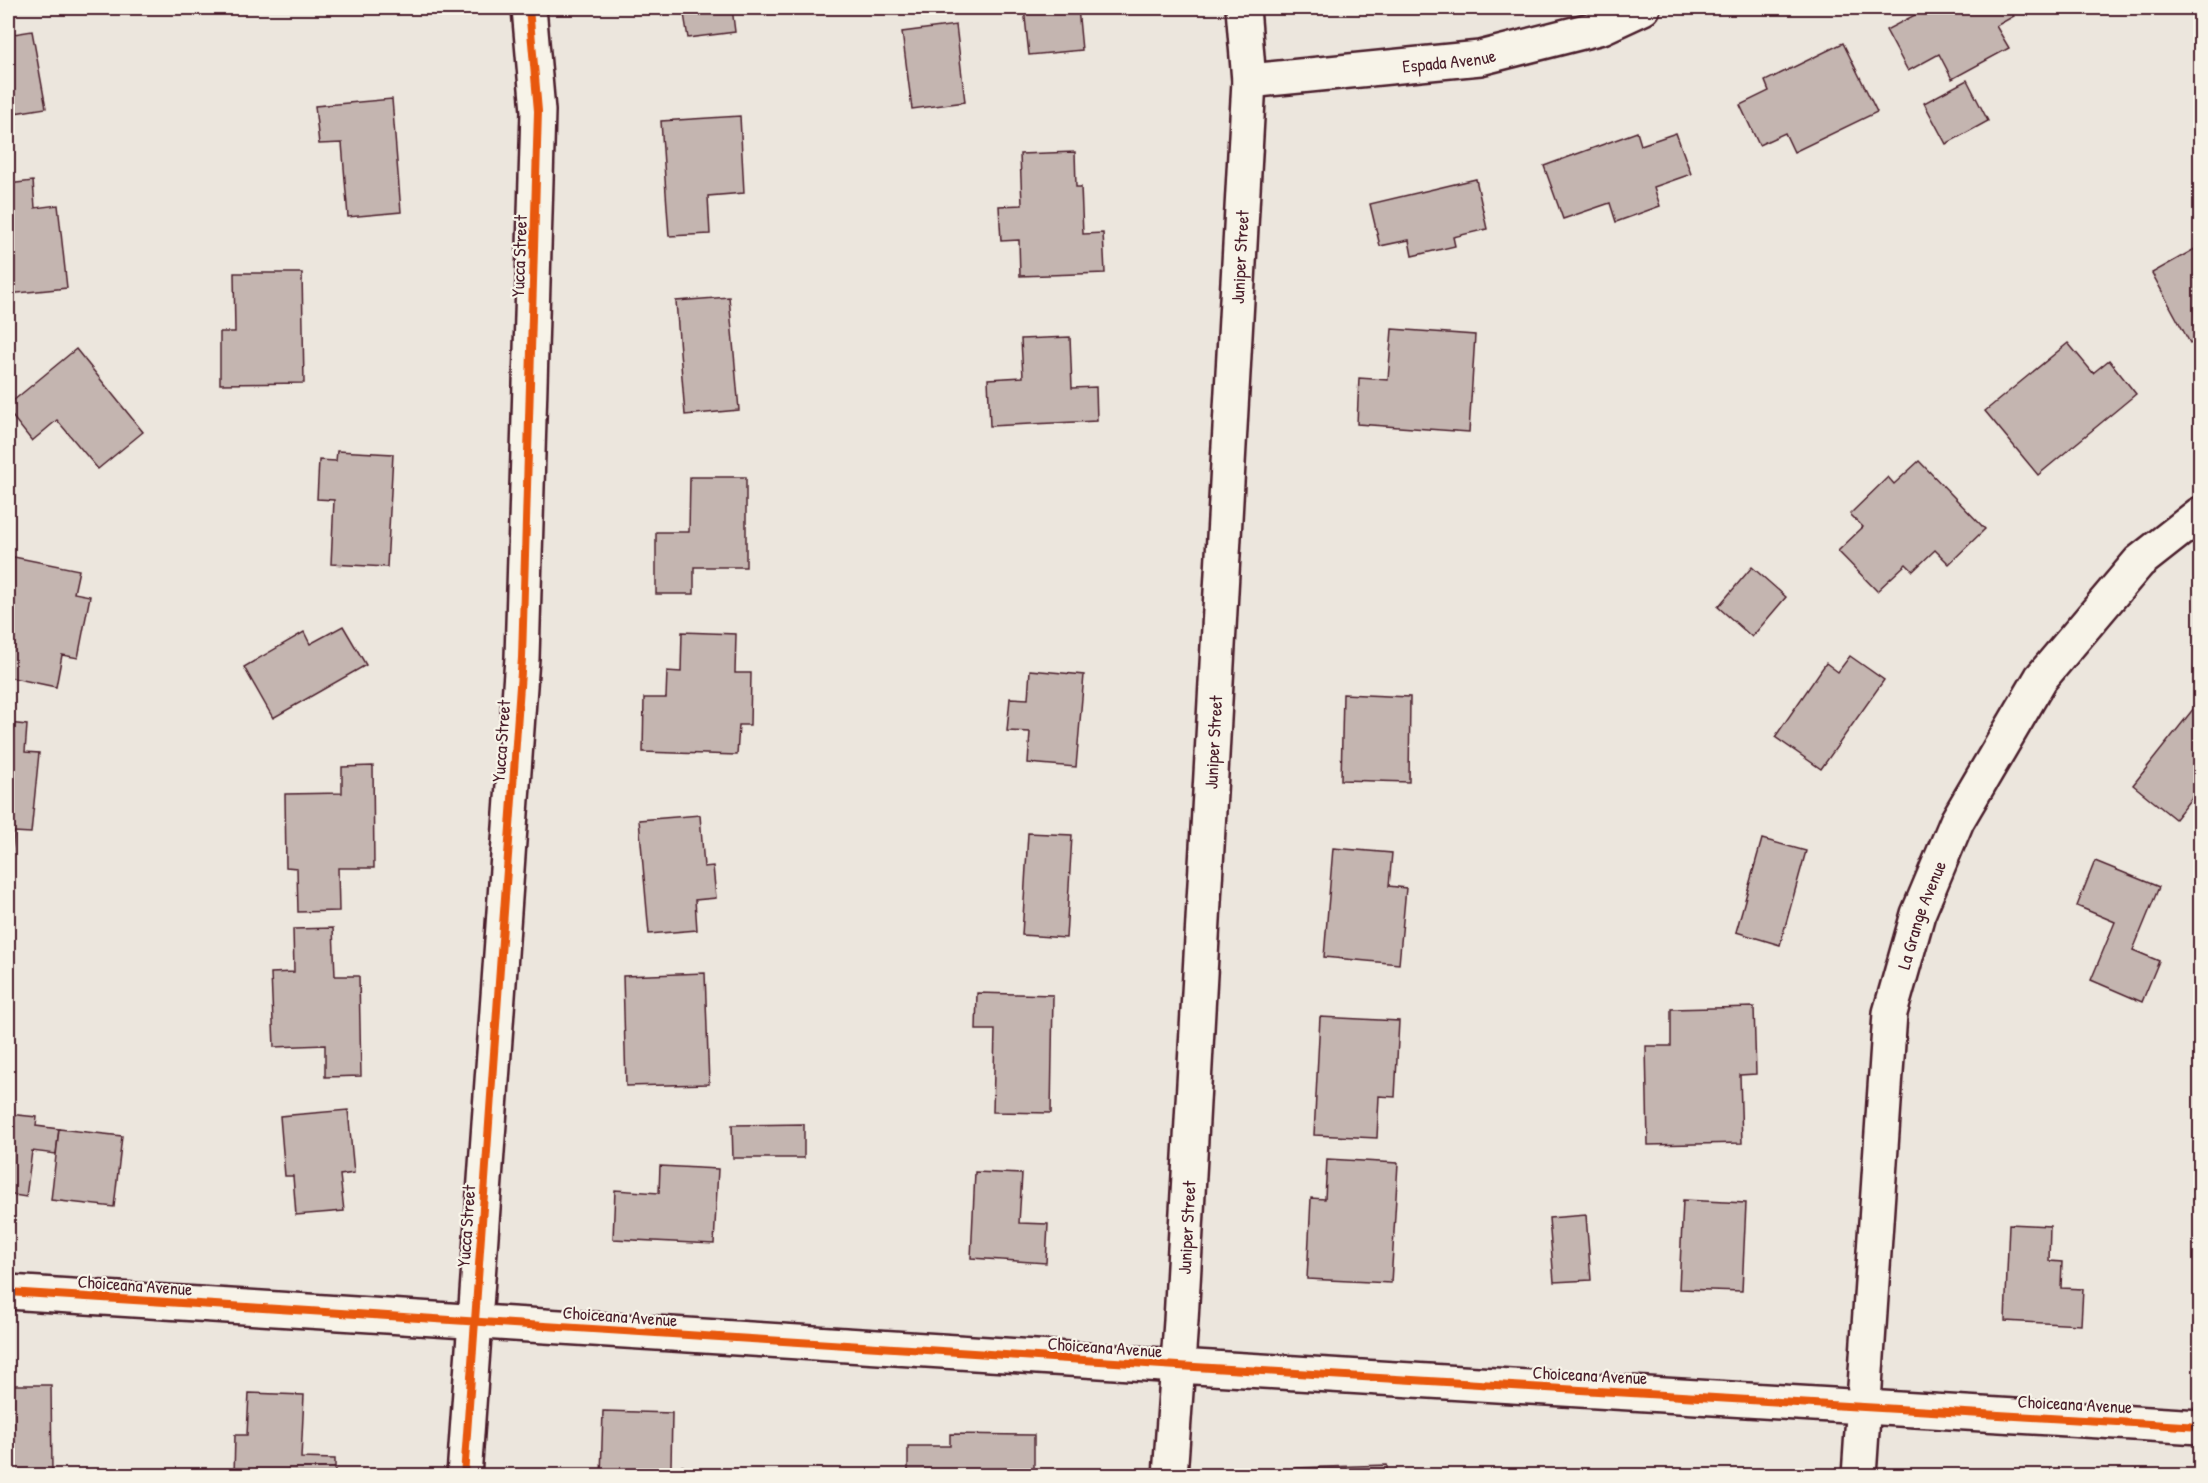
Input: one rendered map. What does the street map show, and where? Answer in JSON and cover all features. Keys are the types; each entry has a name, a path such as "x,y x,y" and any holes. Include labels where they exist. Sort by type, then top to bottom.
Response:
{"street":[{"name":"Yucca Street","path":"464,1476 522,658 538,111 529,8"},
{"name":"Juniper Street","path":"1170,1476 1249,81 1243,8"},
{"name":"Espada Avenue","path":"1249,81 1480,58 1602,27 1643,8"},
{"name":"La Grange Avenue","path":"1859,1476 1890,1013 1918,914 1957,821 2041,678 2139,562 2200,514"},
{"name":"Choiceana Avenue","path":"8,1292 1178,1366 2200,1426"}],"building":[{"path":"683,8 732,8 735,32 688,38"},
{"path":"1024,8 1078,8 1082,50 1029,55"},
{"path":"2009,8 2014,16 1996,26 2009,48 1952,79 1939,54 1908,71 1886,30 1915,15 1912,9"},
{"path":"956,25 965,102 912,109 902,32"},
{"path":"32,31 46,108 8,114 8,35"},
{"path":"1843,43 1877,112 1794,152 1785,133 1759,145 1740,105 1769,91 1765,81"},
{"path":"1967,80 1988,121 1946,144 1924,103"},
{"path":"392,99 401,212 348,217 342,143 319,144 315,106"},
{"path":"740,116 744,193 708,196 710,234 669,236 661,121"},
{"path":"1637,132 1641,145 1676,133 1691,174 1654,187 1660,206 1616,222 1610,203 1563,219 1544,166"},
{"path":"1075,152 1076,187 1081,187 1083,234 1103,233 1105,273 1020,276 1019,240 1001,241 999,206 1022,205 1020,154"},
{"path":"1476,179 1487,229 1453,237 1455,246 1412,256 1409,240 1380,246 1370,204"},
{"path":"33,181 35,208 58,205 67,288 8,294 8,184"},
{"path":"2200,246 2200,337 2190,343 2152,273"},
{"path":"234,273 302,273 304,383 220,384 220,332 235,332"},
{"path":"729,297 739,410 685,415 676,301"},
{"path":"1392,329 1475,335 1469,432 1357,424 1359,378 1388,380"},
{"path":"1070,337 1072,388 1096,387 1097,421 990,426 988,379 1023,377 1021,339"},
{"path":"2068,343 2093,373 2109,360 2136,394 2038,475 1985,411"},
{"path":"76,349 143,432 98,469 57,420 32,441 8,411 8,405"},
{"path":"337,451 393,454 387,567 331,564 334,500 317,499 319,460 336,461"},
{"path":"1919,461 1985,529 1949,564 1935,550 1913,571 1906,564 1877,591 1838,551 1863,527 1850,514 1888,477 1894,484"},
{"path":"690,477 746,477 746,567 694,567 694,594 656,594 656,532 689,532"},
{"path":"9,556 79,570 74,593 90,596 78,658 62,655 56,687 8,677"},
{"path":"1752,567 1786,597 1752,637 1718,607"},
{"path":"343,626 366,665 273,718 244,667 304,632 310,644"},
{"path":"682,632 736,634 735,673 751,673 750,725 739,725 737,755 643,752 644,698 666,698 667,671 681,672"},
{"path":"1850,656 1884,680 1821,769 1775,737 1826,663 1838,672"},
{"path":"1030,670 1084,675 1076,767 1028,763 1030,732 1007,731 1010,698 1028,699"},
{"path":"1343,694 1410,697 1409,782 1341,780"},
{"path":"2194,708 2200,713 2200,787 2175,819 2133,785"},
{"path":"8,723 27,725 25,752 39,753 31,833 14,832 10,872 8,871"},
{"path":"373,766 374,868 338,868 339,911 298,912 297,868 286,867 285,794 342,793 342,767"},
{"path":"700,815 704,867 713,866 716,898 695,900 697,930 649,934 639,820"},
{"path":"1028,833 1072,835 1066,938 1022,935"},
{"path":"1762,839 1806,851 1780,945 1736,932"},
{"path":"1333,848 1392,853 1389,886 1406,888 1399,964 1324,957"},
{"path":"2095,861 2159,887 2133,950 2159,961 2142,1002 2091,980 2115,922 2077,906"},
{"path":"333,928 335,976 359,976 361,1076 325,1077 325,1045 274,1047 271,973 294,972 293,929"},
{"path":"8,961 14,962 10,1017 8,1017"},
{"path":"705,973 709,1084 626,1086 623,976"},
{"path":"977,993 1053,995 1051,1113 993,1112 995,1030 976,1030"},
{"path":"1754,1007 1756,1074 1740,1075 1742,1143 1648,1145 1646,1046 1671,1046 1671,1009"},
{"path":"1320,1017 1399,1021 1395,1097 1379,1096 1377,1138 1314,1135"},
{"path":"348,1110 354,1173 340,1175 344,1211 296,1215 293,1176 285,1176 280,1116"},
{"path":"8,1114 37,1117 36,1126 59,1129 56,1154 32,1151 26,1197 8,1194"},
{"path":"804,1124 804,1158 733,1158 732,1125"},
{"path":"59,1129 122,1136 114,1207 51,1200"},
{"path":"1327,1159 1398,1163 1391,1283 1307,1279 1311,1198 1325,1199"},
{"path":"660,1166 718,1169 714,1244 613,1239 615,1190 659,1193"},
{"path":"975,1172 1022,1174 1019,1223 1048,1224 1046,1263 971,1258"},
{"path":"1683,1200 1746,1203 1742,1291 1679,1289"},
{"path":"1586,1215 1591,1280 1554,1282 1549,1218"},
{"path":"2009,1224 2050,1226 2049,1261 2062,1262 2061,1288 2083,1289 2081,1325 2005,1321"},
{"path":"8,1385 51,1385 52,1473 10,1473"},
{"path":"249,1393 304,1395 301,1458 335,1459 335,1476 234,1476 235,1435 247,1435"},
{"path":"603,1411 672,1413 671,1466 683,1466 683,1476 601,1476"},
{"path":"950,1434 1034,1435 1034,1476 908,1476 908,1446 950,1446"},
{"path":"1387,1465 1387,1476 1296,1476 1295,1468"}],"cycle path":[{"path":"464,1476 522,658 538,111 529,8"},
{"path":"8,1292 1178,1366 2200,1427"}]}
